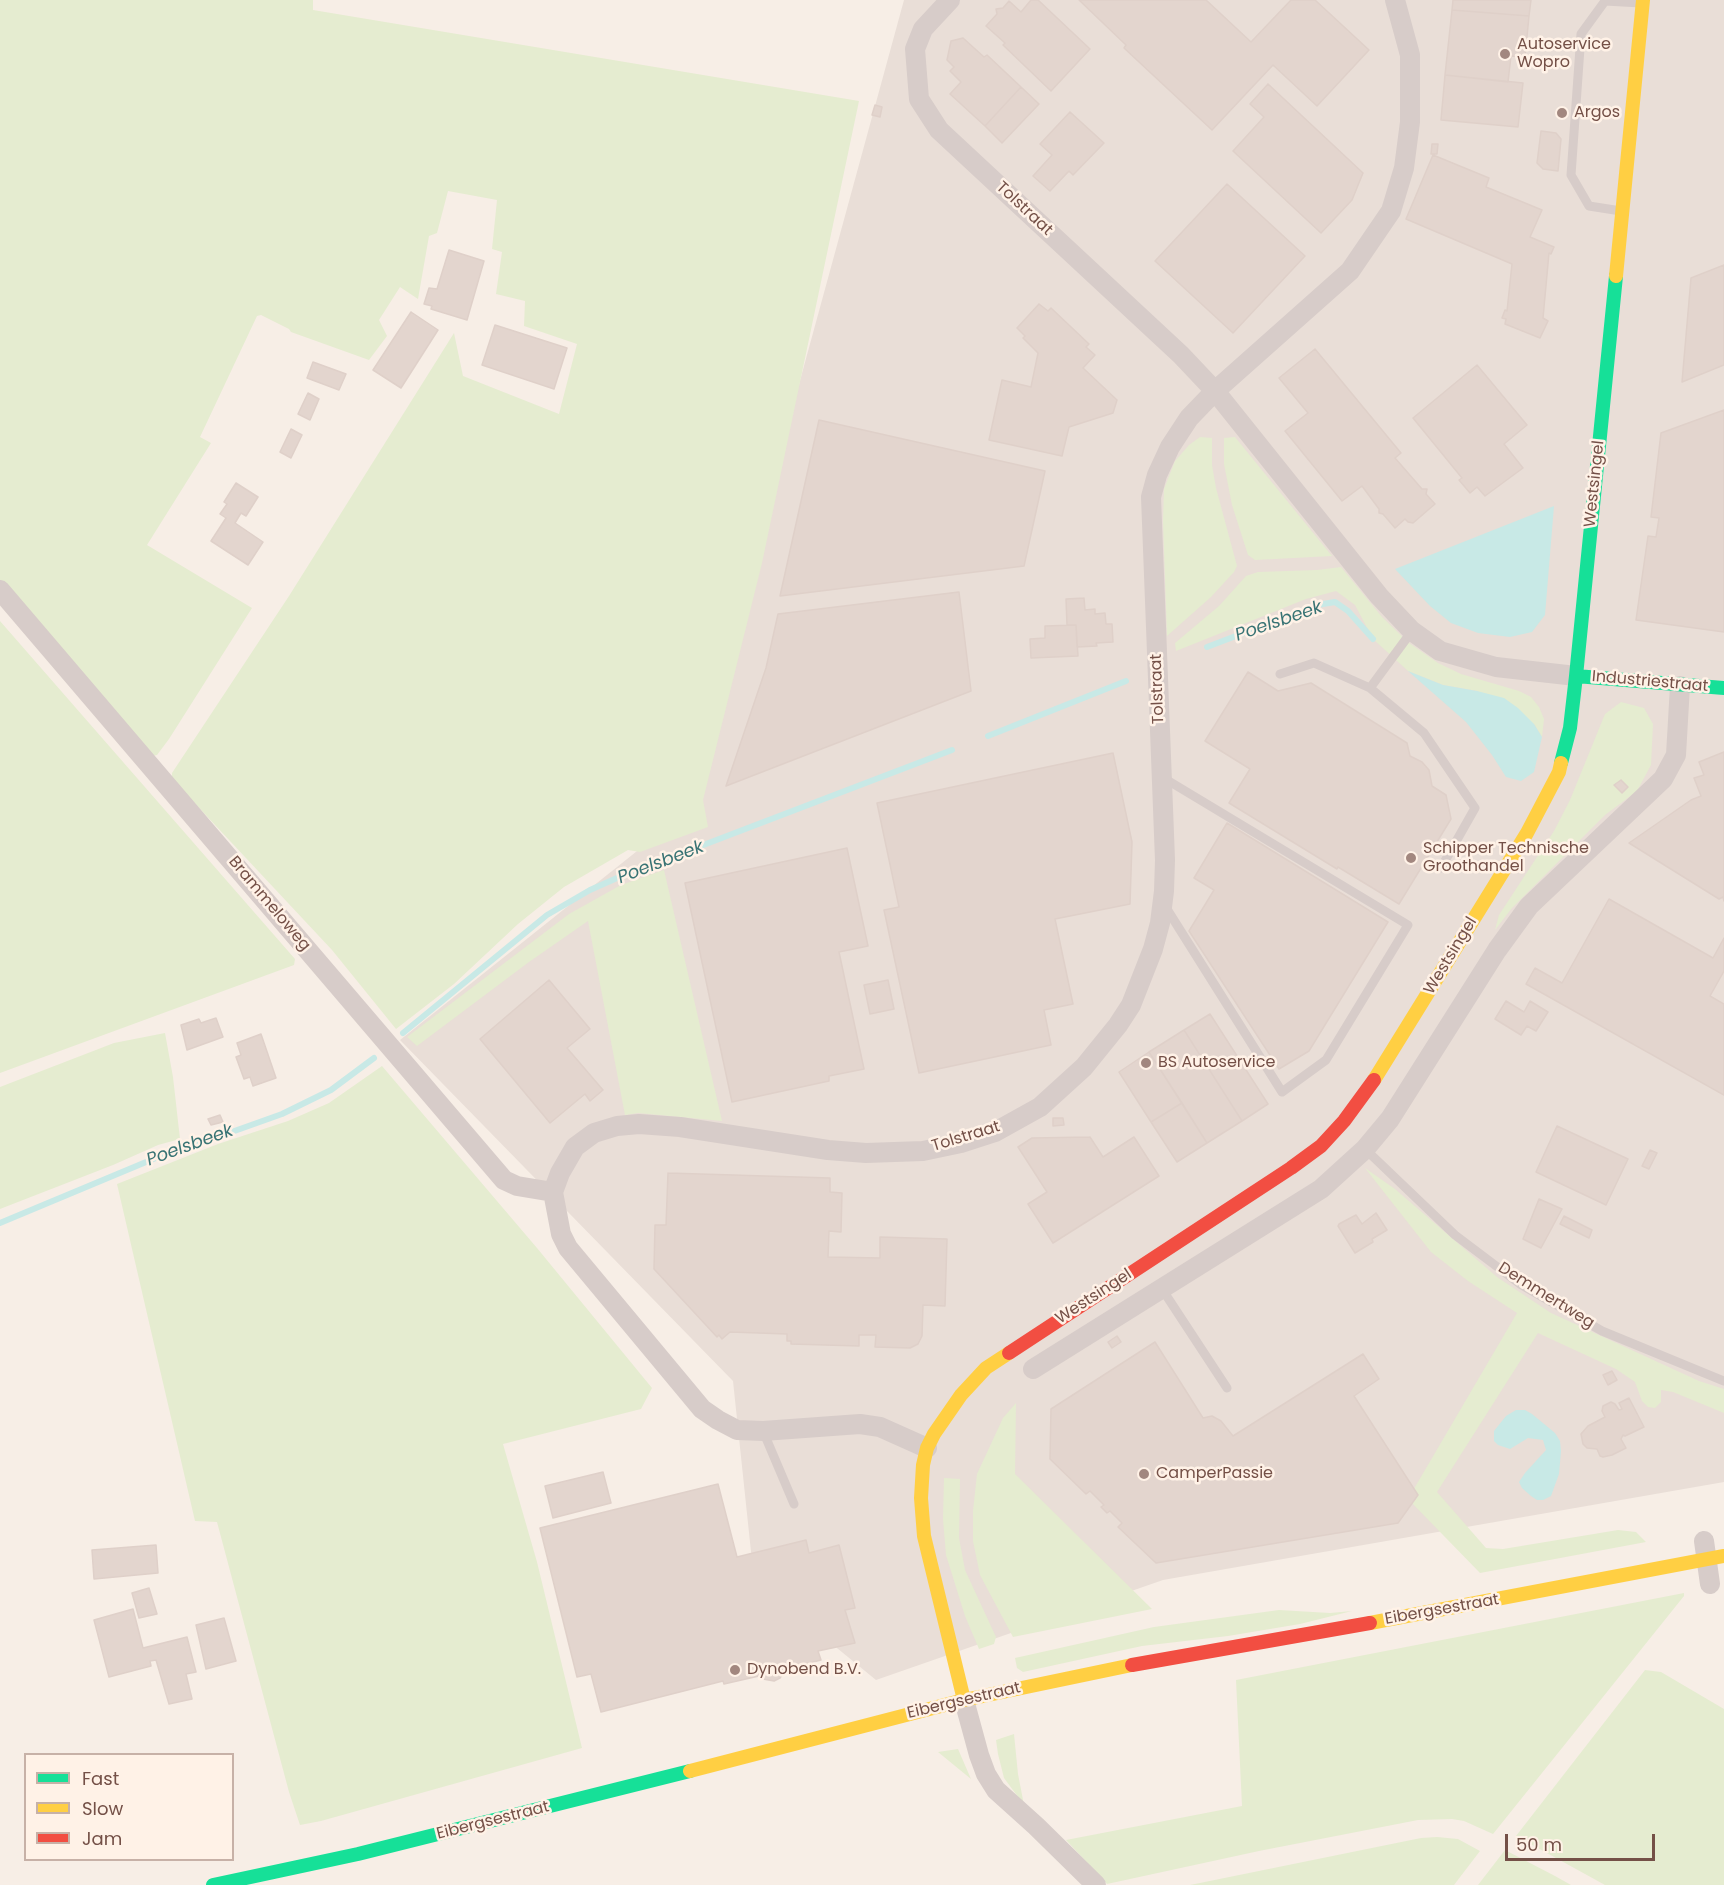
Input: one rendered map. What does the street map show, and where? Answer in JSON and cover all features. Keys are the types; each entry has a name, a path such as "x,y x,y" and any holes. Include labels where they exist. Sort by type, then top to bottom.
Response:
{"main road":[{"name":"Westsingel","path":"964,1700 924,1536 921,1498 923,1465 927,1448 961,1395 986,1368 1321,1146 1344,1121 1384,1066 1527,833 1559,772 1570,728 1576,676 1643,2"},
{"name":"Industriestraat","path":"1576,676 1724,688"},
{"name":"Eibergsestraat","path":"213,1885 369,1852 964,1700 1094,1672 1716,1559"}],"street":[{"name":"Tolstraat","path":"950,0 923,29 915,49 919,99 939,130 1173,347 1215,391 1379,597 1412,631 1440,651 1496,667 1576,676"},
{"name":"Tolstraat","path":"553,1192 560,1173 575,1147 594,1133 617,1126 639,1124 680,1127 828,1150 866,1153 923,1150 961,1143 995,1132 1040,1107 1084,1067 1113,1032 1131,1005 1143,978 1160,923 1162,902 1165,860 1151,497 1157,475 1170,447 1189,418 1215,391 1350,271 1391,212 1404,168 1410,122 1410,55 1395,0"},
{"name":"Brammeloweg","path":"0,590 504,1180 517,1186 553,1192"},
{"name":"Westsingel","path":"1033,1369 1321,1189 1365,1149 1390,1119 1497,950 1530,906 1663,779 1676,755 1680,686"},
{"path":"553,1192 561,1234 568,1248 702,1409 718,1420 738,1430 763,1431 860,1424 898,1433 927,1448"},
{"path":"1704,1541 1716,1559 1710,1584"},
{"path":"964,1700 979,1755 986,1774 996,1790 1096,1885"}],"lane":[{"path":"1622,212 1588,206 1571,175 1581,34 1605,1 1643,2"},
{"path":"1370,688 1412,631"},
{"path":"1280,674 1314,663 1370,688 1424,733 1475,808 1441,868"},
{"path":"1162,777 1408,925 1326,1060 1282,1092 1162,902"},
{"name":"Demmertweg","path":"1365,1149 1455,1235 1520,1284 1602,1331 1724,1381"},
{"path":"1162,1289 1227,1388"},
{"path":"763,1431 794,1504"}],"shaded area":[{"path":"904,0 1724,0 1724,1482 1163,1580 876,1680 754,1580 733,1381 400,1040 681,816"}],"green space":[{"path":"0,0 313,0 313,10 859,101 762,563 703,800 708,827 640,852 628,850 564,887 518,924 454,984 396,1029 332,950 172,779 172,773 289,596 454,333 463,376 559,414 577,344 524,326 525,301 496,294 502,252 492,249 497,200 448,191 437,233 429,236 418,299 400,287 379,320 387,336 369,360 291,332 261,315 257,316 200,437 211,443 147,545 252,608 169,739 157,755 152,756 0,582"},
{"path":"1200,437 1212,438 1212,465 1216,488 1237,566 1211,597 1167,636 1164,489 1175,461 1189,445"},
{"path":"1235,437 1332,556 1255,560 1248,555 1232,505 1224,464 1224,438"},
{"path":"1341,567 1382,617 1409,643 1438,663 1461,674 1519,691 1531,697 1539,707 1544,719 1542,737 1534,724 1477,691 1443,685 1408,671 1373,639 1355,605 1336,591 1306,599 1176,651 1175,643 1219,606 1246,576 1258,572"},
{"path":"0,621 295,959 294,965 0,1073"},
{"path":"1621,702 1644,708 1653,724 1651,765 1637,791 1605,815 1512,908 1495,930 1499,915 1554,831 1570,800 1605,714"},
{"path":"664,870 722,1121 638,1113 625,1115 588,921 417,1046 407,1037 569,914 621,885"},
{"path":"165,1033 180,1139 158,1145 0,1209 0,1087 114,1043"},
{"path":"382,1066 537,1248 652,1388 641,1409 503,1444 537,1562 582,1748 300,1825 289,1792 217,1522 195,1521 117,1184 218,1144 288,1121 329,1103"},
{"path":"1365,1168 1395,1189 1497,1277 1551,1313 1699,1381 1724,1389 1724,1413 1673,1392 1661,1390 1661,1402 1655,1408 1648,1407 1642,1401 1635,1382 1616,1369 1538,1333 1437,1492 1486,1548 1503,1549 1618,1530 1636,1532 1646,1542 1480,1573 1408,1499 1517,1313 1468,1281 1431,1252"},
{"path":"1016,1403 1015,1474 1152,1609 1013,1637 980,1575 973,1541 973,1511 977,1474 1003,1418"},
{"path":"944,1478 960,1479 959,1538 965,1570 996,1637 994,1644 979,1649 965,1616 946,1555 943,1519"},
{"path":"1684,1593 1684,1596 1493,1834 1464,1821 1418,1820 1107,1884 1066,1840 1242,1806 1236,1680"},
{"path":"1279,1610 1330,1613 1352,1611 1300,1624 1228,1636 1142,1646 1023,1672 1017,1668 1015,1658 1154,1627"},
{"path":"1645,1670 1661,1672 1724,1709 1724,1885 1605,1885 1516,1836"},
{"path":"1014,1734 1024,1805 1004,1778 996,1740"},
{"path":"958,1749 971,1779 938,1752"},
{"path":"1421,1838 1458,1839 1480,1851 1454,1885 1190,1885"},
{"path":"1505,1850 1555,1876 1571,1885 1478,1885"}],"water":[{"path":"1554,506 1545,615 1532,632 1510,637 1478,633 1451,623 1430,606 1395,569"},
{"path":"1408,671 1443,685 1504,698 1518,708 1534,724 1542,737 1534,772 1521,781 1506,777 1466,722"},
{"path":"1516,1410 1525,1410 1532,1414 1555,1433 1560,1441 1559,1474 1551,1496 1543,1500 1537,1500 1531,1496 1519,1482 1546,1450 1543,1440 1528,1438 1510,1449 1494,1441 1494,1431 1506,1416"}],"building":[{"path":"1031,0 1038,0 1090,49 1051,91 986,26 997,14 996,9 1003,8 1009,1 1021,12"},
{"path":"1079,0 1206,0 1251,42 1291,0 1315,0 1369,50 1317,106 1273,65 1212,130 1124,48 1126,45"},
{"path":"1453,0 1531,0 1529,16 1452,10"},
{"path":"1452,10 1529,16 1525,57 1511,56 1508,82 1445,75"},
{"path":"963,38 984,57 987,55 1021,87 985,126 950,94 961,82 950,71 954,67 947,60 951,41"},
{"path":"1445,75 1523,83 1518,127 1441,120"},
{"path":"1268,84 1363,173 1352,200 1321,233 1233,151 1264,117 1250,104"},
{"path":"1021,87 1039,104 1002,143 985,126"},
{"path":"875,105 882,107 880,117 872,115"},
{"path":"1070,112 1104,143 1073,175 1069,171 1050,191 1033,176 1052,155 1040,144"},
{"path":"1541,131 1556,133 1561,139 1558,171 1543,169 1537,163"},
{"path":"1432,144 1438,144 1437,154 1431,154"},
{"path":"1433,155 1489,178 1486,187 1542,210 1530,237 1554,247 1551,254 1549,253 1543,318 1548,321 1540,338 1505,324 1506,319 1502,318 1505,310 1507,311 1512,264 1406,219"},
{"path":"1227,184 1305,256 1233,333 1155,261"},
{"path":"449,250 484,261 467,320 431,309 432,306 424,304 429,288 437,289"},
{"path":"1724,265 1724,365 1682,382 1691,278"},
{"path":"1039,304 1048,311 1051,308 1089,344 1086,347 1095,355 1083,368 1117,400 1113,413 1069,427 1062,456 989,440 1002,380 1031,387 1038,353 1023,338 1025,336 1017,328"},
{"path":"411,312 438,330 401,388 373,370"},
{"path":"495,325 567,348 554,389 482,365"},
{"path":"1315,349 1401,453 1395,458 1422,489 1427,489 1426,494 1435,504 1413,523 1405,519 1395,528 1383,514 1379,513 1379,509 1362,486 1342,501 1285,431 1308,413 1279,378"},
{"path":"313,362 346,374 339,390 307,378"},
{"path":"1477,365 1527,425 1504,444 1523,468 1485,496 1477,487 1470,493 1459,480 1462,478 1413,418"},
{"path":"308,393 319,399 310,420 298,414"},
{"path":"1724,410 1724,632 1636,620 1648,536 1656,537 1659,518 1651,517 1661,433"},
{"path":"819,420 1045,471 1024,566 780,596"},
{"path":"291,429 302,435 291,458 280,452"},
{"path":"236,483 258,497 246,516 241,513 235,523 263,542 248,565 211,541 226,518 220,514 227,504 224,502"},
{"path":"959,592 971,691 726,786 766,668 778,614"},
{"path":"1084,598 1085,610 1095,609 1095,614 1105,613 1106,624 1112,624 1113,642 1077,647 1076,625 1067,625 1066,599"},
{"path":"1076,625 1078,656 1031,658 1030,639 1045,638 1045,626"},
{"path":"1248,672 1278,691 1311,683 1407,743 1410,756 1422,762 1429,770 1432,786 1446,795 1451,819 1399,904 1229,803 1250,769 1205,741"},
{"path":"1724,752 1724,901 1723,897 1719,899 1629,843 1691,800 1701,796 1694,778 1704,775 1699,762"},
{"path":"1113,753 1132,842 1130,904 1055,919 1073,1004 1044,1010 1051,1045 919,1073 884,910 899,907 877,803"},
{"path":"1621,780 1628,787 1622,793 1614,785"},
{"path":"1227,823 1388,922 1309,1051 1279,1069 1189,931 1214,890 1194,878"},
{"path":"847,848 868,946 839,952 864,1069 829,1076 829,1081 732,1102 685,883"},
{"path":"1609,899 1713,958 1724,938 1724,971 1710,996 1724,1004 1724,1095 1526,984 1535,968 1562,983"},
{"path":"549,980 590,1029 567,1048 603,1090 590,1101 585,1094 550,1123 480,1039"},
{"path":"888,980 894,1009 870,1014 864,985"},
{"path":"1506,1001 1524,1012 1530,1001 1548,1012 1536,1031 1527,1026 1521,1035 1495,1019"},
{"path":"1210,1014 1268,1104 1242,1121 1184,1030"},
{"path":"216,1018 223,1037 187,1050 181,1025 199,1019 201,1023"},
{"path":"1184,1030 1242,1121 1207,1143 1149,1052"},
{"path":"261,1034 276,1078 253,1086 250,1077 244,1079 236,1057 241,1055 237,1043"},
{"path":"1149,1052 1182,1103 1151,1122 1119,1072"},
{"path":"1182,1103 1207,1143 1177,1162 1151,1122"},
{"path":"220,1115 223,1122 211,1125 208,1119"},
{"path":"1053,1118 1063,1118 1064,1125 1053,1126"},
{"path":"1557,1126 1628,1159 1606,1205 1536,1172"},
{"path":"1090,1137 1103,1157 1134,1137 1159,1176 1053,1243 1028,1204 1047,1192 1018,1147 1032,1138"},
{"path":"1650,1150 1657,1153 1649,1169 1642,1166"},
{"path":"668,1173 830,1178 830,1192 842,1193 841,1232 829,1231 828,1257 880,1258 880,1237 947,1239 945,1306 923,1305 922,1336 918,1344 910,1348 875,1347 876,1335 859,1335 859,1346 791,1344 791,1341 787,1341 787,1334 730,1332 722,1339 719,1335 717,1337 654,1269 655,1225 666,1225"},
{"path":"1539,1199 1562,1209 1541,1248 1523,1239"},
{"path":"1376,1213 1387,1230 1355,1253 1338,1226 1339,1224 1356,1215 1362,1224"},
{"path":"1564,1216 1592,1230 1589,1238 1560,1224"},
{"path":"1117,1336 1121,1342 1112,1348 1108,1342"},
{"path":"1155,1342 1203,1418 1212,1416 1221,1421 1233,1436 1363,1354 1379,1379 1354,1396 1418,1495 1398,1523 1156,1563 1118,1527 1122,1523 1110,1511 1107,1513 1101,1507 1104,1505 1090,1491 1086,1494 1050,1459 1051,1409"},
{"path":"1612,1371 1617,1380 1608,1385 1603,1375"},
{"path":"1629,1398 1644,1427 1623,1435 1621,1439 1626,1448 1612,1455 1603,1457 1597,1449 1587,1448 1583,1444 1581,1434 1588,1426 1605,1417 1602,1411 1603,1406 1611,1402 1619,1410 1622,1409 1619,1403"},
{"path":"603,1472 611,1503 553,1518 545,1486"},
{"path":"718,1484 737,1557 806,1540 809,1553 839,1545 855,1608 845,1610 855,1643 818,1651 821,1660 786,1669 780,1678 774,1681 759,1676 724,1684 723,1681 601,1712 591,1674 577,1677 540,1528"},
{"path":"156,1545 158,1573 94,1579 92,1550"},
{"path":"149,1588 157,1614 139,1618 132,1593"},
{"path":"133,1609 143,1648 187,1637 196,1672 186,1674 192,1699 169,1704 156,1660 150,1661 151,1666 109,1677 94,1620"},
{"path":"224,1618 236,1661 206,1669 196,1625"}],"waterway":[{"name":"Poelsbeek","path":"1207,647 1317,605 1335,602 1348,611 1373,639"},
{"name":"Poelsbeek","path":"988,736 1126,681"},
{"name":"Poelsbeek","path":"403,1033 547,915 590,890 952,750"},
{"name":"Poelsbeek","path":"0,1223 182,1147 212,1139 282,1114 331,1090 374,1058"}],"traffic: fast":[{"path":"1561,763 1570,728 1576,676 1616,276"},
{"path":"1576,676 1724,688"},
{"path":"213,1885 358,1854 690,1771"}],"traffic: slow":[{"path":"1616,276 1643,0"},
{"path":"1374,1080 1527,833 1559,772 1561,763"},
{"path":"964,1700 924,1536 921,1498 923,1465 927,1448 934,1434 961,1395 986,1368 1009,1353"},
{"path":"1370,1623 1724,1556"},
{"path":"690,1771 964,1700 1132,1665"}],"traffic: jam":[{"path":"1009,1353 1321,1146 1344,1121 1374,1080"},
{"path":"1132,1665 1370,1623"}],"place":[{"name":"Autoservice Wopro","path":"1505,54"},
{"name":"Argos","path":"1562,113"},
{"name":"Schipper Technische Groothandel","path":"1411,858"},
{"name":"BS Autoservice","path":"1146,1063"},
{"name":"CamperPassie","path":"1144,1474"},
{"name":"Dynobend B.V.","path":"735,1670"}]}
